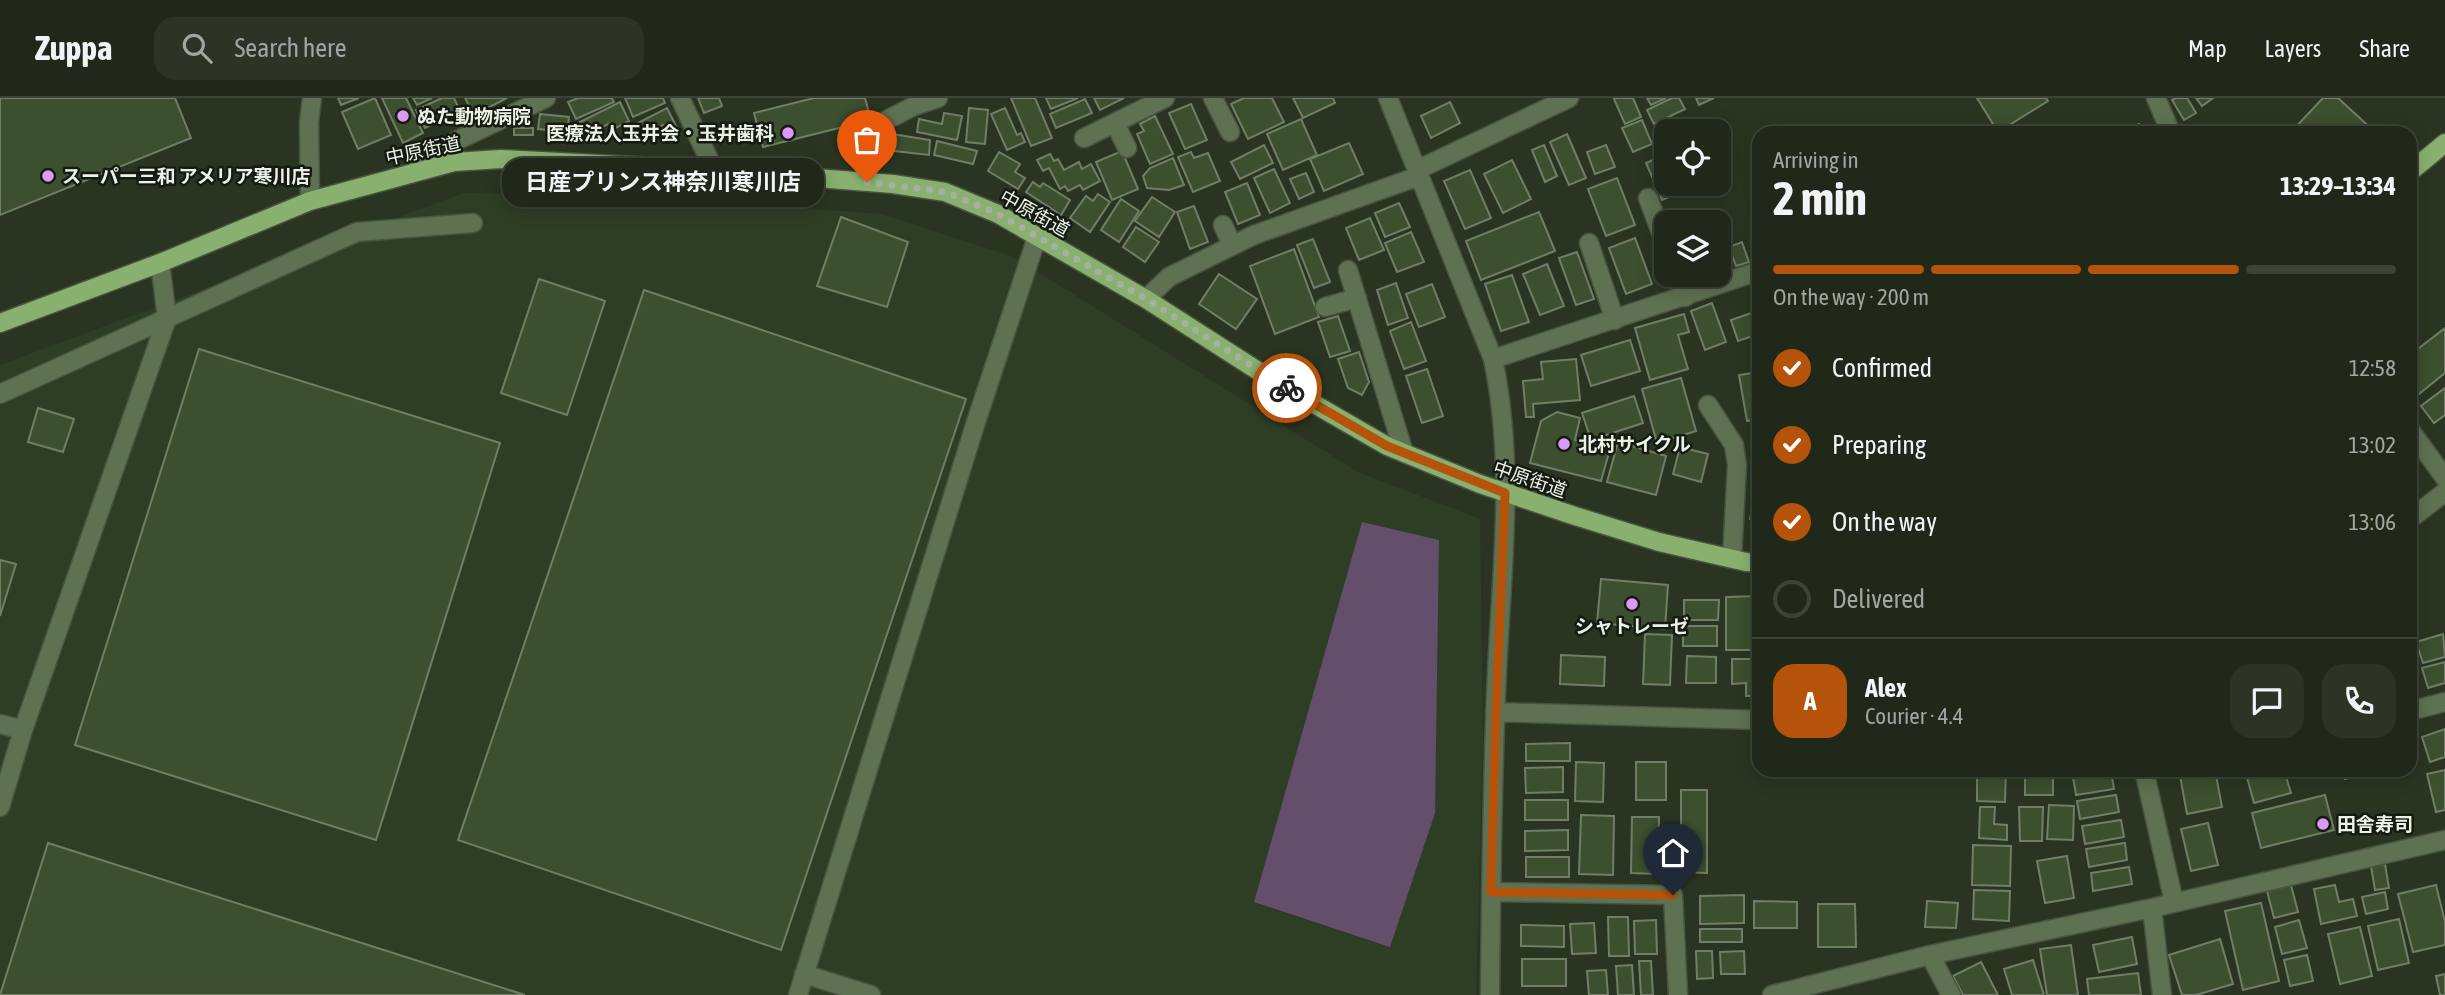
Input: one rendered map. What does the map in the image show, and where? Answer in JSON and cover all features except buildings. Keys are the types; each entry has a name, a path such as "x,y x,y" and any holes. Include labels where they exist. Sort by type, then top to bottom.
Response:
{"main road":[{"path":"2417,166 2445,143"},
{"name":"中原街道","path":"0,323 160,264 310,201 454,162 501,159 714,170 893,184 946,192 998,214 1146,299 1266,376 1387,446 1505,493 1647,538 1752,562"}],"street":[{"path":"310,201 309,122 312,98"},
{"path":"412,172 454,142 546,98"},
{"path":"680,98 714,170"},
{"path":"1084,138 1165,98"},
{"path":"1213,98 1230,132"},
{"path":"1388,98 1493,359 1501,398 1506,470 1496,712 1490,995"},
{"path":"1146,299 1170,277 1232,245 1418,173 1569,98"},
{"path":"2156,98 2168,126"},
{"path":"881,123 926,100"},
{"path":"1115,122 1127,148"},
{"path":"1648,198 1654,214"},
{"path":"0,394 357,232 473,223"},
{"path":"1223,225 1232,245"},
{"path":"797,995 971,438 1037,237"},
{"path":"1589,243 1615,320"},
{"path":"0,807 23,730 167,318 160,264"},
{"path":"1348,270 1404,453"},
{"path":"1493,359 1752,273"},
{"path":"1681,287 1685,297"},
{"path":"1325,307 1357,298"},
{"path":"1708,405 1734,445 1737,465 1732,559"},
{"path":"2417,440 2445,478"},
{"path":"2417,514 2445,492"},
{"path":"2417,709 2445,702"},
{"path":"1496,712 1752,720"},
{"path":"0,724 23,730"},
{"path":"2146,777 2174,902"},
{"path":"1772,995 1930,955 2152,908 2445,840"},
{"path":"1491,892 1673,895 1678,995"},
{"path":"2152,908 2162,995"},
{"path":"1930,955 1951,995"},
{"path":"804,974 871,995"}],"shaded area":[{"path":"464,193 625,196 882,214 1014,257 1358,472 1480,519 1483,734 1476,995 0,995 0,365"},
{"path":"1362,522 1439,540 1435,813 1390,947 1254,902"}],"way so far":[{"path":"867,182 946,192 998,214 1146,299 1287,388"}],"place":[{"name":"ぬた動物病院","path":"403,116"},
{"name":"医療法人玉井会・玉井歯科","path":"788,133"},
{"name":"スーパー三和 アメリア寒川店","path":"48,176"},
{"name":"日産プリンス神奈川寒川店","path":"867,182"},
{"name":"北村サイクル","path":"1564,444"},
{"name":"シャトレーゼ","path":"1632,604"},
{"name":"田舎寿司","path":"2323,824"}],"route":[{"path":"1287,388 1387,446 1505,493 1491,892 1673,895"}]}
